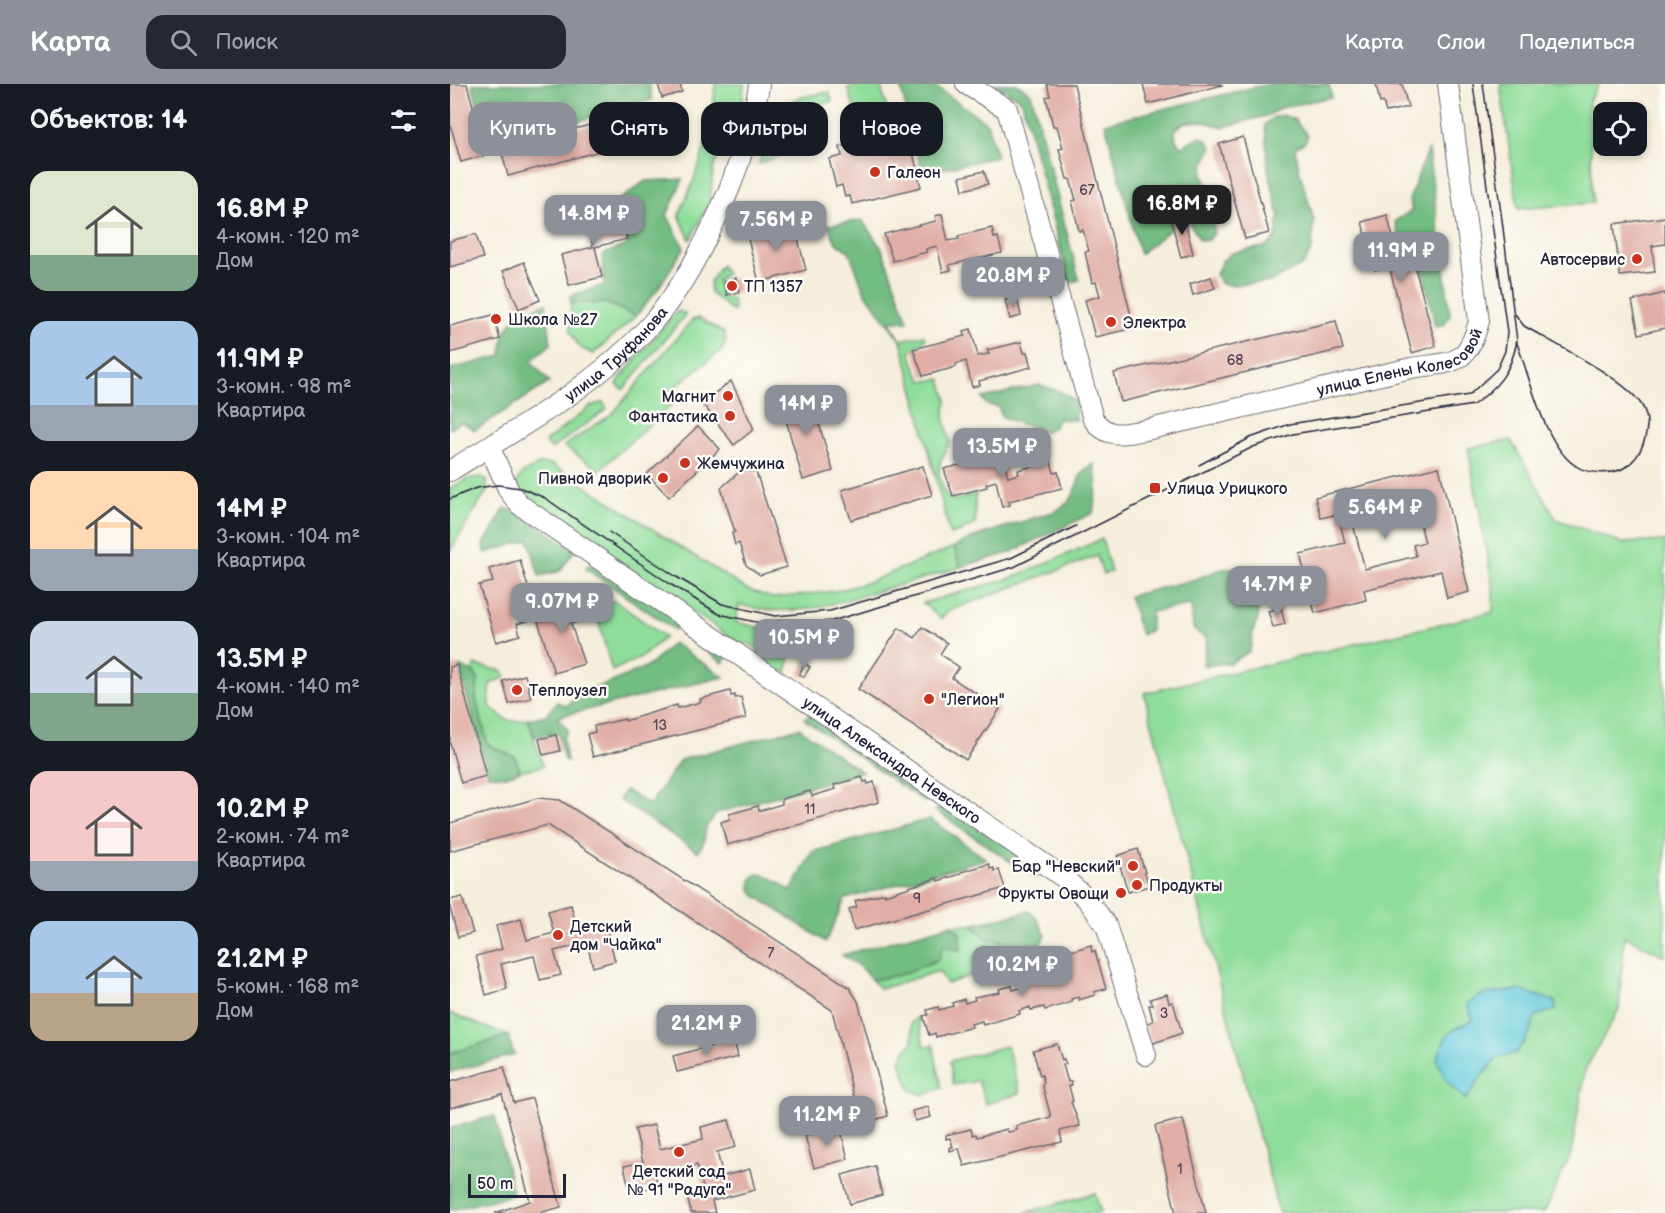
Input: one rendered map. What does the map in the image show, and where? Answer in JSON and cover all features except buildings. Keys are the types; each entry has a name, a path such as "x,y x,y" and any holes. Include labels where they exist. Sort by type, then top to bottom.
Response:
{"street":[{"name":"улица Труфанова","path":"450,471 588,381 615,360 653,322 678,289 696,259 729,189 745,144 759,84"},
{"name":"улица Елены Колесовой","path":"966,84 1007,108 1089,407 1100,429 1111,434 1158,427 1411,368 1450,364 1465,354 1474,341 1479,321 1448,84"},
{"name":"улица Александра Невского","path":"489,446 509,491 520,505 984,822 1076,888 1097,911 1106,925 1146,1055"}],"green space":[{"path":"472,84 649,84 652,100 589,102 589,118 577,122 577,102 477,102"},
{"path":"715,84 744,84 742,102 714,101"},
{"path":"862,84 880,84 885,102 852,102 848,88"},
{"path":"900,84 932,84 987,123 997,157 922,173 918,156 943,156 943,102 904,102"},
{"path":"995,84 1017,84 1031,93 1079,280 1069,283 1022,101"},
{"path":"1268,84 1329,84 1332,97 1280,108 1269,115 1224,127 1200,121 1183,123 1175,131 1176,141 1182,147 1194,139 1202,138 1209,142 1212,148 1203,166 1203,176 1211,192 1214,233 1209,240 1200,240 1183,213 1169,216 1171,229 1140,254 1105,123"},
{"path":"1500,84 1599,84 1589,100 1593,203 1518,209"},
{"path":"829,92 832,101 791,102 801,97"},
{"path":"1282,115 1295,120 1308,136 1305,142 1295,148 1314,220 1312,249 1303,265 1270,282 1231,285 1220,283 1216,274 1222,261 1232,253 1268,246 1276,237 1279,216 1268,168 1265,124 1274,117"},
{"path":"1428,149 1450,314 1445,324 1435,326 1421,261 1402,251 1395,221 1412,210 1409,200"},
{"path":"701,156 718,156 713,170 710,201 690,240 679,215"},
{"path":"761,156 779,156 759,164"},
{"path":"683,179 667,215 684,248 657,290 636,316 606,303 571,303 570,296 604,285 602,255 628,244 618,201 645,181"},
{"path":"862,220 882,249 908,321 889,321 901,340 865,293 849,251 836,243 828,225"},
{"path":"721,265 726,274 718,280 721,296 732,299 734,309 732,311 710,292 710,281"},
{"path":"546,303 551,344 531,361 550,382 475,430 461,422 450,429 450,369 501,356 504,335 515,316"},
{"path":"571,303 606,303 636,316 593,354 579,347 570,331"},
{"path":"679,311 686,314 623,390 617,384 621,377"},
{"path":"699,318 724,333 726,341 722,350 668,392 675,402 599,470 564,446 612,414 692,320"},
{"path":"924,335 926,339 910,352 923,381 941,379 947,400 944,417 950,442 940,463 939,474 945,494 955,500 976,494 975,524 950,535 901,340"},
{"path":"1039,385 1059,391 1077,401 1076,420 1059,419 1054,427 1045,432 1001,416 999,407 987,405 982,398"},
{"path":"603,402 607,409 551,449 545,442 591,406"},
{"path":"1511,440 1556,519 1622,543 1665,541 1665,956 1624,936 1619,1009 1585,1070 1571,1154 1544,1213 1279,1213 1144,693 1493,612 1493,588 1468,448"},
{"path":"539,464 551,464 746,589 773,598 836,591 866,583 954,547 960,567 818,607 781,611 739,605 736,622 774,631 793,629 787,673 769,668 757,656 759,649 747,643 741,644 523,499 515,483 523,473"},
{"path":"1094,464 1097,485 1093,513 1009,553 960,567 954,547 974,537 1056,511 1072,498 1082,473"},
{"path":"480,477 487,480 487,491 450,551 450,488 468,479"},
{"path":"505,508 518,512 575,550 560,571 539,576 529,540 485,553 484,544"},
{"path":"1102,539 1111,572 1103,574 1097,556 948,611 941,619 923,603 1014,577"},
{"path":"593,559 682,620 675,630 586,569"},
{"path":"1250,566 1259,598 1258,619 1253,631 1250,651 1231,663 1203,666 1207,639 1193,629 1191,605 1151,612 1151,630 1141,635 1129,596 1196,579 1222,569"},
{"path":"614,600 665,637 643,656 612,671 596,612"},
{"path":"689,625 729,653 723,663 683,635"},
{"path":"673,643 724,677 557,717 568,730 563,739 567,761 564,760 558,733 535,737 528,719 546,715 557,702 567,706 580,693 650,665"},
{"path":"474,665 503,671 506,677 490,684 490,706 507,720 528,719 543,766 520,771 515,757 488,745 476,699 478,679 473,672"},
{"path":"459,666 473,672 478,679 476,699 488,745 515,757 520,771 506,776 488,775"},
{"path":"812,713 934,797 925,802 804,719"},
{"path":"799,728 862,772 717,813 706,827 704,842 698,852 619,800 625,790 650,805 680,760"},
{"path":"943,801 1047,873 1034,878 935,810 939,809"},
{"path":"930,819 986,859 845,899 826,942 754,895 751,890 751,881 758,874 770,877 791,891 812,852"},
{"path":"1029,911 1037,919 1046,936 1034,952 1023,956 1009,942 988,939 971,925"},
{"path":"950,925 971,925 988,939 1009,942 1023,956 947,984 939,971 880,989 872,980 900,975 960,932"},
{"path":"950,925 960,932 961,951 943,946 938,960 900,975 872,980 860,967 842,955"},
{"path":"450,1013 508,1036 450,1053"},
{"path":"918,1017 924,1046 933,1045 942,1088 924,1095 910,1090 900,1060 913,1042 911,1023"},
{"path":"508,1036 514,1055 450,1072 450,1053"},
{"path":"1007,1046 1020,1093 986,1104 978,1081 953,1085 950,1061"},
{"path":"495,1116 513,1195 450,1210 450,1128"},
{"path":"1095,1193 1101,1213 1024,1213"}],"water":[{"path":"1520,990 1555,1001 1556,1010 1535,1016 1529,1035 1516,1053 1499,1057 1480,1078 1466,1100 1447,1082 1437,1061 1445,1039 1452,1031 1473,1020 1467,1004 1483,994"}],"tram line":[{"path":"1199,465 1250,438 1290,424 1469,395 1497,369 1505,351 1507,332 1473,84"},
{"path":"450,499 476,488 498,485 521,488 545,498 670,584 719,614 775,626 832,621 1014,567 1253,447 1293,434 1473,405 1490,392 1502,378 1511,362 1517,341 1483,84"},
{"path":"1515,314 1524,326 1620,383 1641,404 1647,420 1647,429 1642,447 1631,463 1613,472 1593,472 1581,469 1565,456 1546,426 1516,341"},
{"path":"609,532 722,604 775,616 830,611 1011,558 1076,526"}],"place":[{"name":"Галеон","path":"875,172"},
{"name":"Автосервис","path":"1637,259"},
{"name":"ТП 1357","path":"732,286"},
{"name":"Школа №27","path":"496,319"},
{"name":"Электра","path":"1111,322"},
{"name":"Магнит","path":"728,396"},
{"name":"Фантастика","path":"730,416"},
{"name":"Жемчужина","path":"685,463"},
{"name":"Пивной дворик","path":"663,478"},
{"name":"Улица Урицкого","path":"1155,488"},
{"name":"Теплоузел","path":"517,690"},
{"name":"\"Легион\"","path":"929,699"},
{"name":"Бар \"Невский\"","path":"1133,866"},
{"name":"Продукты","path":"1137,885"},
{"name":"Фрукты Овощи","path":"1121,893"},
{"name":"Детский дом \"Чайка\"","path":"558,935"},
{"name":"Детский сад № 91 \"Радуга\"","path":"679,1152"}]}
